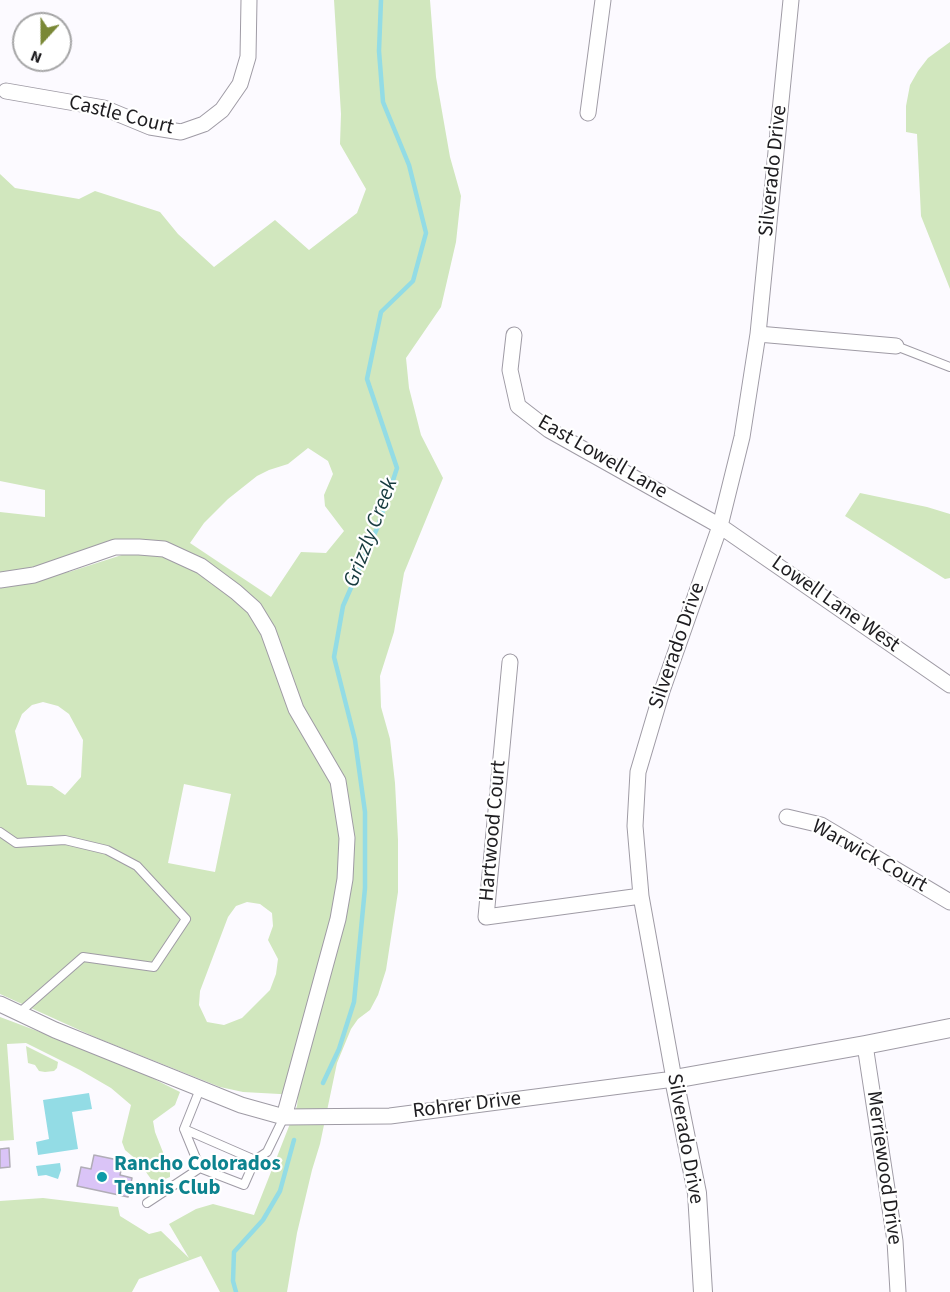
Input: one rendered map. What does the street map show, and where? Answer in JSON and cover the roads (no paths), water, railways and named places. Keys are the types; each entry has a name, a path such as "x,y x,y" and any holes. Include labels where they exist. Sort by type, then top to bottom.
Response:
{"street":[{"name":"Castle Court","path":"6,90 104,108 150,127 181,132 204,124 222,111 240,84 248,57 249,0"},
{"path":"588,113 603,0"},
{"name":"Silverado Drive","path":"703,1292 696,1193 641,896 635,826 638,772 662,691 720,526 742,437 758,334 791,0"},
{"name":"East Lowell Lane","path":"514,334 510,370 518,406 549,429 720,526"},
{"path":"758,334 896,346"},
{"name":"Lowell Lane West","path":"720,526 950,685"},
{"path":"0,580 34,574 115,547 164,549 201,566 236,592 254,608 268,631 296,709 338,781 347,838 345,879 338,919 284,1116"},
{"name":"Hartwood Court","path":"510,662 486,917 641,896"},
{"name":"Warwick Court","path":"787,817 820,825 950,902"},
{"name":"Rohrer Drive","path":"0,1004 55,1030 200,1089 241,1105 284,1116 390,1116 674,1079 950,1028"},
{"name":"Merriewood Drive","path":"865,1045 895,1240 898,1292"}],"lane":[{"path":"896,346 950,367"},
{"path":"0,832 16,843 65,840 107,850 137,866 186,920 154,968 83,957 19,1012"},
{"path":"200,1089 184,1129 200,1168 244,1185 255,1160 267,1152 284,1116"},
{"path":"184,1129 255,1160"},
{"path":"147,1203 200,1168"}],"water":[{"path":"89,1093 92,1109 72,1112 78,1149 38,1155 36,1142 49,1139 43,1100"},
{"path":"60,1163 61,1170 58,1179 46,1175 38,1176 36,1166"}],"waterway":[{"name":"Grizzly Creek","path":"323,1083 339,1049 354,1002 365,888 365,812 355,740 334,657 343,606 378,526 397,468 367,379 381,312 413,281 426,233 409,165 383,102 379,51 381,0"},
{"name":"Grizzly Creek","path":"236,1292 233,1281 234,1252 263,1220 280,1191 294,1140"}],"place":[{"name":"Rancho Colorados Tennis Club","path":"102,1177"}]}
